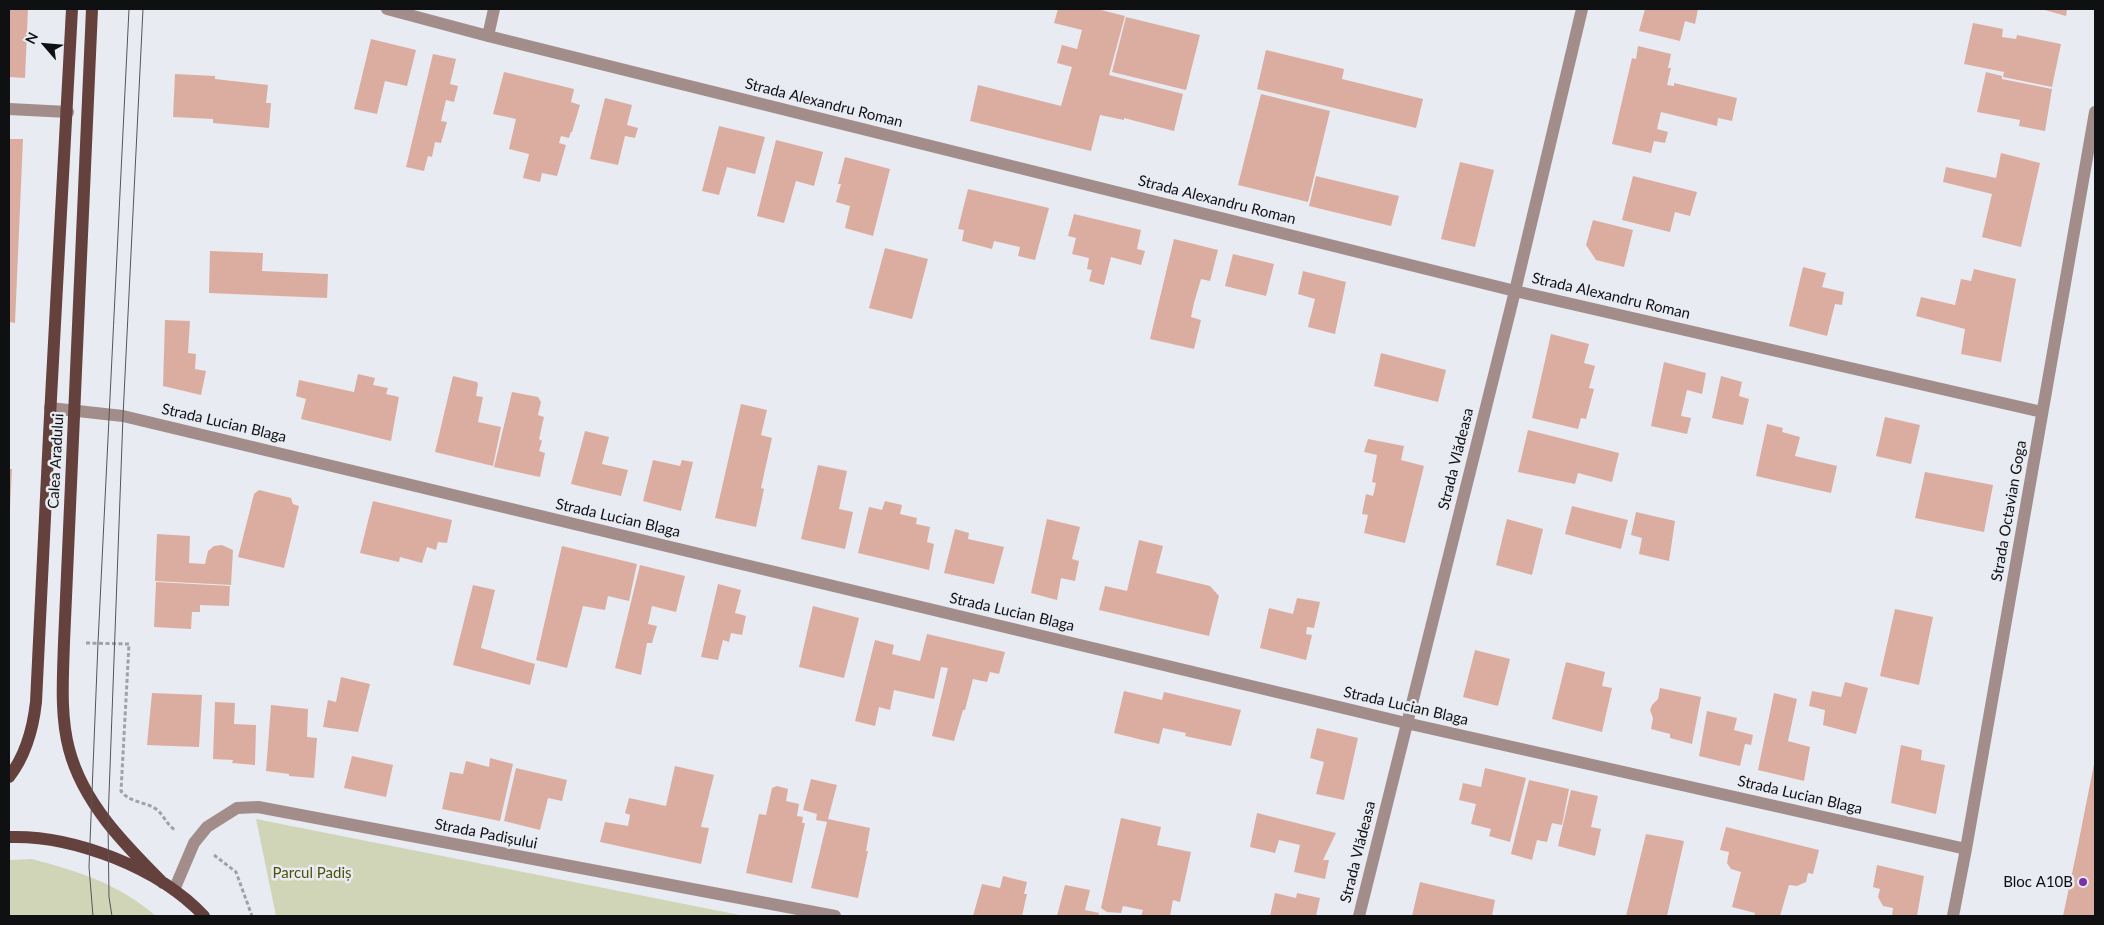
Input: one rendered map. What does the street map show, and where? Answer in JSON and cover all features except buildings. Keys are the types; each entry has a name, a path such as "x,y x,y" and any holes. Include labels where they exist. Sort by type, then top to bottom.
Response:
{"main road":[{"name":"Calea Aradului","path":"9,778 23,754 28,740 36,702 72,9"},
{"name":"Calea Aradului","path":"92,9 64,642 64,699 69,748 74,767 91,800 132,852 168,887 204,916"},
{"name":"Calea Aradului","path":"9,837 59,841 108,856 168,887"}],"street":[{"name":"Strada Alexandru Roman","path":"387,9 488,36 1515,291 2042,412"},
{"path":"488,36 494,9"},
{"name":"Strada Vlădeasa","path":"1359,916 1515,291 1582,9"},
{"path":"9,108 68,112"},
{"name":"Strada Octavian Goga","path":"1953,916 2095,112"},
{"name":"Strada Lucian Blaga","path":"50,408 123,416 1406,723 1966,849"},
{"name":"Strada Padișului","path":"168,887 194,843 207,827 237,808 258,807 836,916"}],"path":[{"path":"129,644 121,791 126,798 156,810 168,826 236,872 252,916"}],"green space":[{"name":"Parcul Padiș","path":"256,819 745,916 276,916"},
{"path":"32,859 97,880 127,895 156,916 9,916 9,860"}],"tram line":[{"path":"93,916 89,867 129,9"},
{"path":"112,916 109,897 108,822 123,416 143,9"}],"place":[{"name":"Bloc A10B","path":"2083,882"}]}
